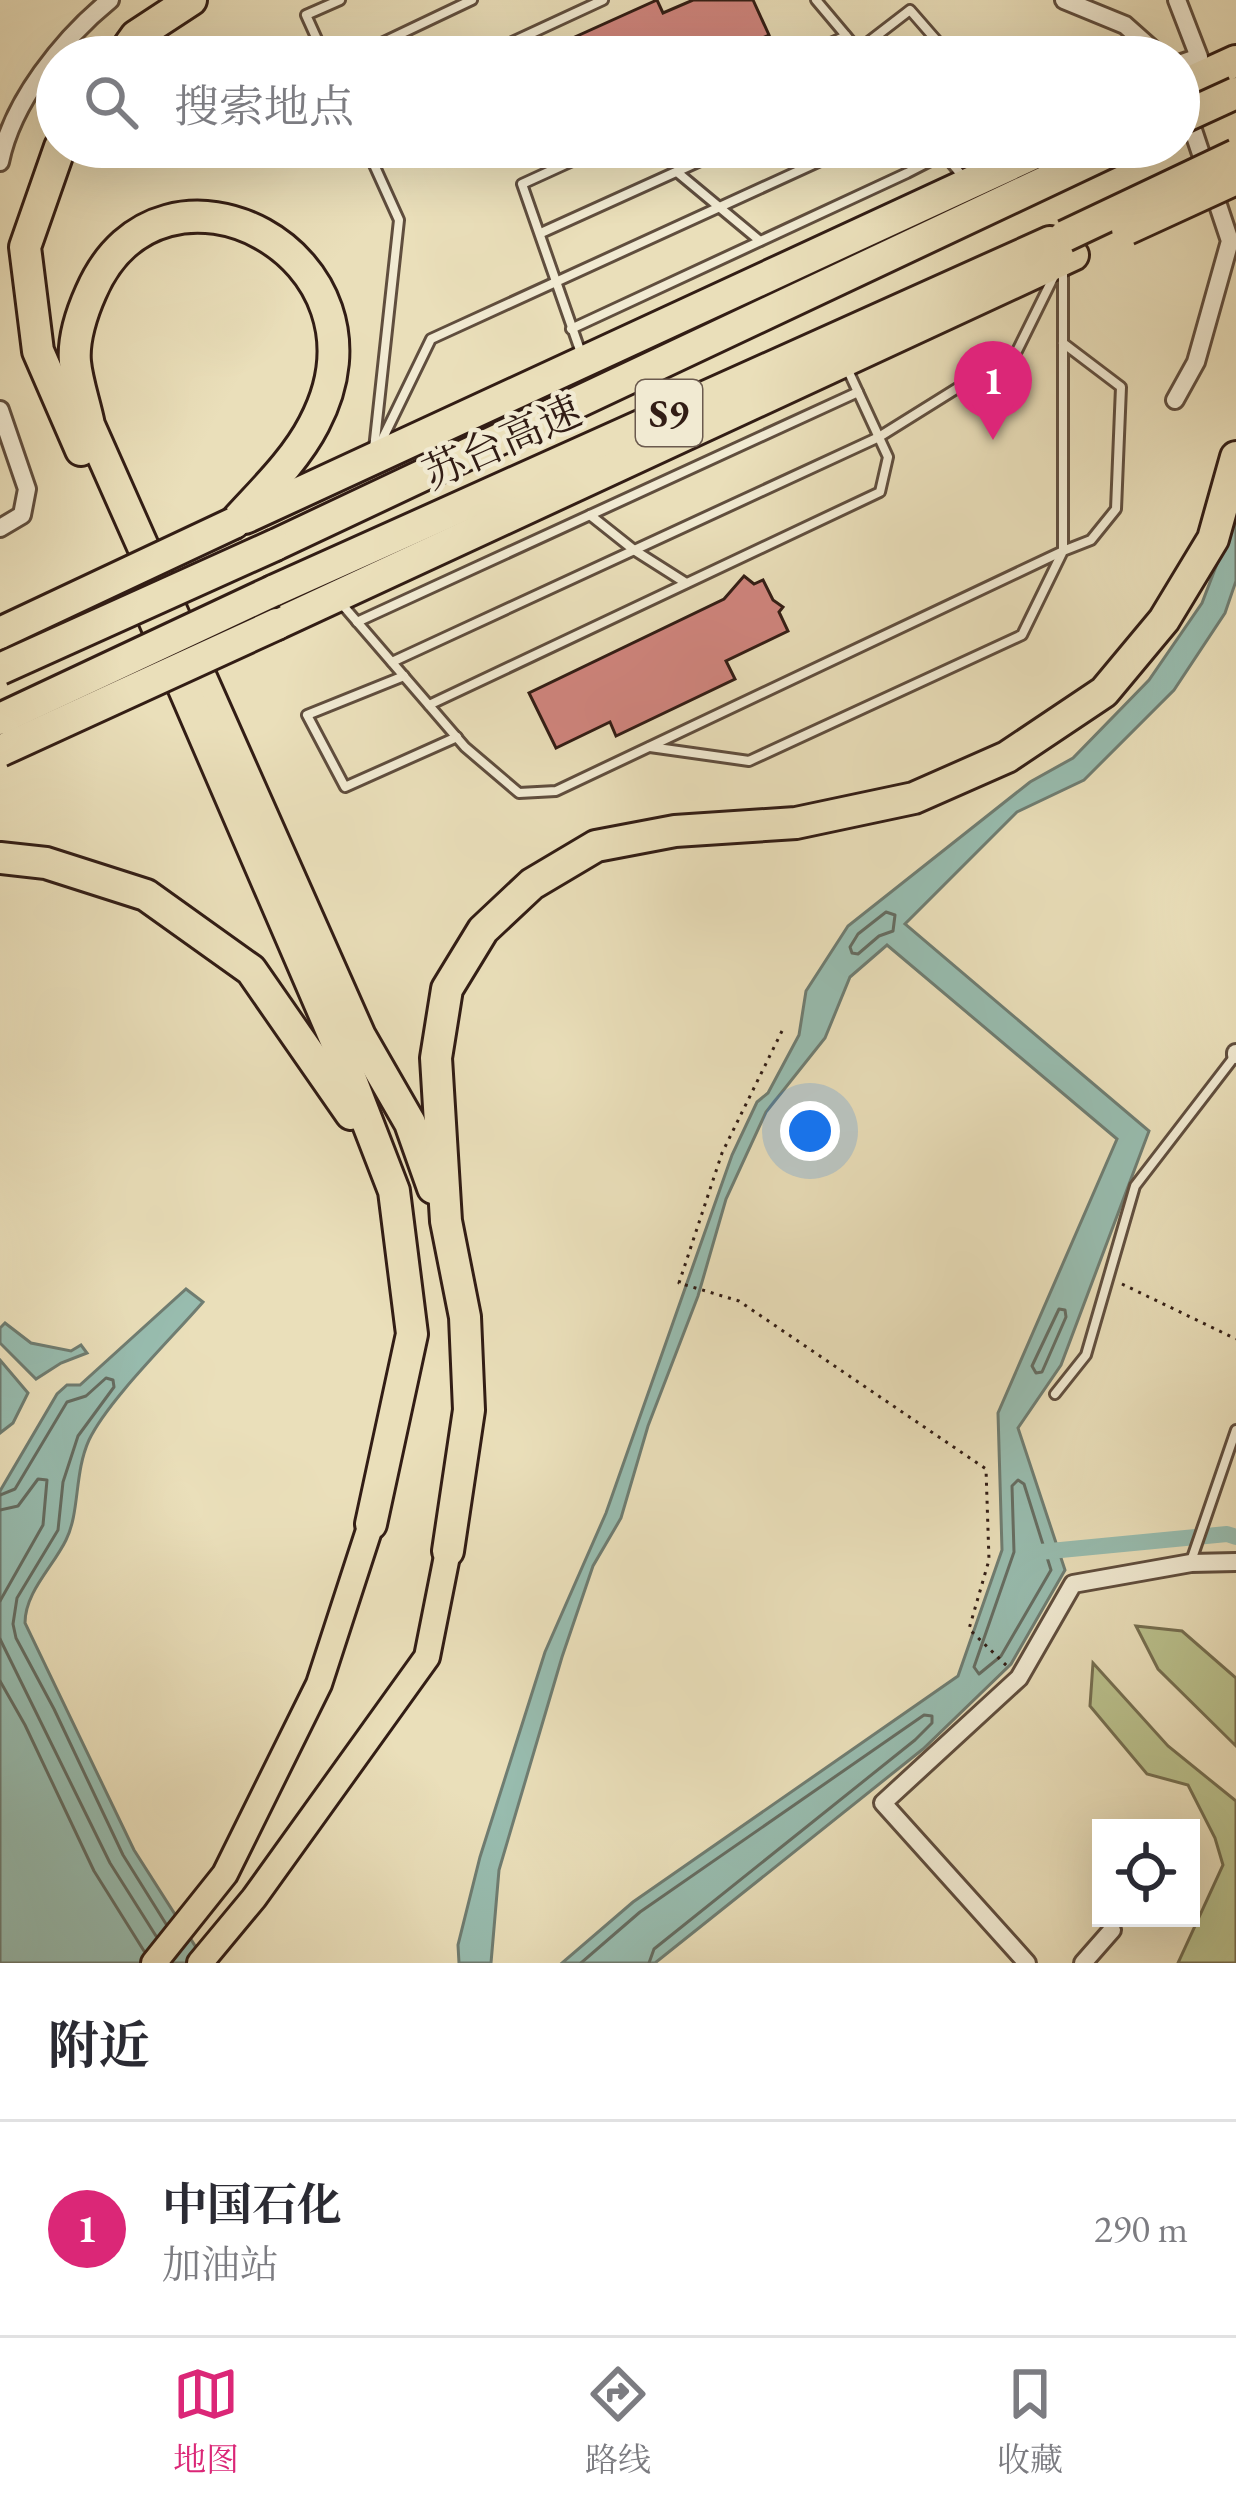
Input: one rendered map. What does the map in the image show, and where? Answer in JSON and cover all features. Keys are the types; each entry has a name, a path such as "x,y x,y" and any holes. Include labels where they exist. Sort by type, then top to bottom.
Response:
{"highway":[{"path":"136,36 191,0"},
{"path":"1200,78 1236,61"},
{"path":"1200,109 1236,92"},
{"name":"苏台高速","path":"0,719 273,591 1067,250 1236,155"},
{"path":"53,168 25,248 38,352 336,1041 394,1191 412,1334 371,1524"},
{"path":"0,633 969,184 1022,168"},
{"name":"苏台高速","path":"0,669 275,545 1028,168"},
{"path":"0,751 844,361 1067,250 1236,179"},
{"path":"234,523 314,424 332,377 333,326 316,282 290,250 242,223 190,215 139,234 101,268 82,311 74,359 89,424 360,1036 410,1123 446,1221"},
{"path":"448,1551 469,1410 464,1317 446,1221 436,1058 447,989 483,929 532,884 596,846 675,831 796,823 914,797 1007,758 1104,692 1164,620 1213,539 1236,457"},
{"path":"0,858 46,863 146,895 251,970 381,1159"}],"main road":[{"path":"154,1963 225,1874 319,1684 371,1524"},
{"path":"200,1963 254,1898 427,1657 448,1551"}],"street":[{"path":"72,36 110,0"},
{"path":"1064,0 1125,25 1137,36"},
{"path":"1177,0 1190,36"},
{"path":"0,162 2,132 36,84"},
{"path":"1175,400 1196,362 1230,241 1200,151"},
{"path":"0,410 27,488 22,515 0,528"},
{"path":"1027,1963 883,1804 1019,1678 1073,1585 1190,1563 1236,1562"},
{"path":"1083,1963 1112,1930"}],"lane":[{"path":"315,36 306,16 340,0"},
{"path":"396,36 472,0"},
{"path":"525,36 602,0"},
{"path":"816,0 846,36"},
{"path":"881,36 910,10 933,36"},
{"path":"372,460 399,220 375,168"},
{"path":"557,168 522,184 584,362"},
{"path":"541,233 685,168"},
{"path":"372,460 431,339 805,168"},
{"path":"571,328 905,168"},
{"path":"957,168 969,184"},
{"path":"676,172 760,241"},
{"path":"649,747 749,761 1022,635 1063,551 1067,250"},
{"path":"392,662 879,437 1017,351 1067,250"},
{"path":"335,597 457,736 519,793 556,791 1091,540 1116,509 1121,387 1063,343"},
{"path":"429,705 880,492 888,457 844,361"},
{"path":"357,622 858,392"},
{"path":"590,515 686,584"},
{"path":"404,676 307,715 345,787 457,736"},
{"path":"1055,1394 1086,1354 1135,1186 1236,1054"},
{"path":"1190,1563 1236,1430"}],"path":[{"path":"782,1030 722,1153 680,1283 739,1301 986,1469 988,1560 969,1629 1019,1678"},
{"path":"1110,1278 1236,1339"}],"green space":[{"path":"1136,1626 1182,1631 1236,1678 1236,1746 1158,1669"},
{"path":"1093,1663 1168,1746 1236,1801 1236,1963 1178,1963 1195,1927 1200,1927 1200,1915 1223,1865 1215,1838 1188,1785 1147,1774 1090,1706"}],"water":[{"path":"1236,514 1236,581 1225,613 1174,690 1084,780 1017,812 905,924 1149,1131 1061,1365 1018,1428 1065,1570 1011,1664 923,1749 655,1963 562,1963 633,1902 958,1676 1002,1550 998,1413 1117,1139 887,945 850,977 825,1038 766,1112 726,1199 698,1296 648,1426 621,1518 593,1566 562,1657 499,1870 491,1963 459,1963 458,1945 480,1857 545,1652 606,1513 732,1155 757,1102 768,1093 799,1035 806,991 848,926 1030,782 1073,758 1149,680 1202,603"},
{"path":"186,1289 203,1302 125,1388 89,1440 70,1529 35,1590 25,1623 134,1850 206,1963 0,1963 0,1491 57,1394 67,1385 80,1385"},
{"path":"5,1323 31,1343 71,1351 81,1345 87,1353 36,1379 0,1343 0,1328"},
{"path":"0,1360 28,1393 13,1423 0,1433"}],"building":[{"path":"657,0 663,13 693,0 753,0 769,35 767,36 577,36"},
{"path":"744,576 754,584 763,580 773,600 783,607 779,612 788,631 726,661 735,679 616,736 610,722 556,748 529,693 724,599"}],"waterway":[{"path":"1040,1552 1227,1534 1236,1537"}],"place":[{"name":"中国石化","path":"993,440"}]}
